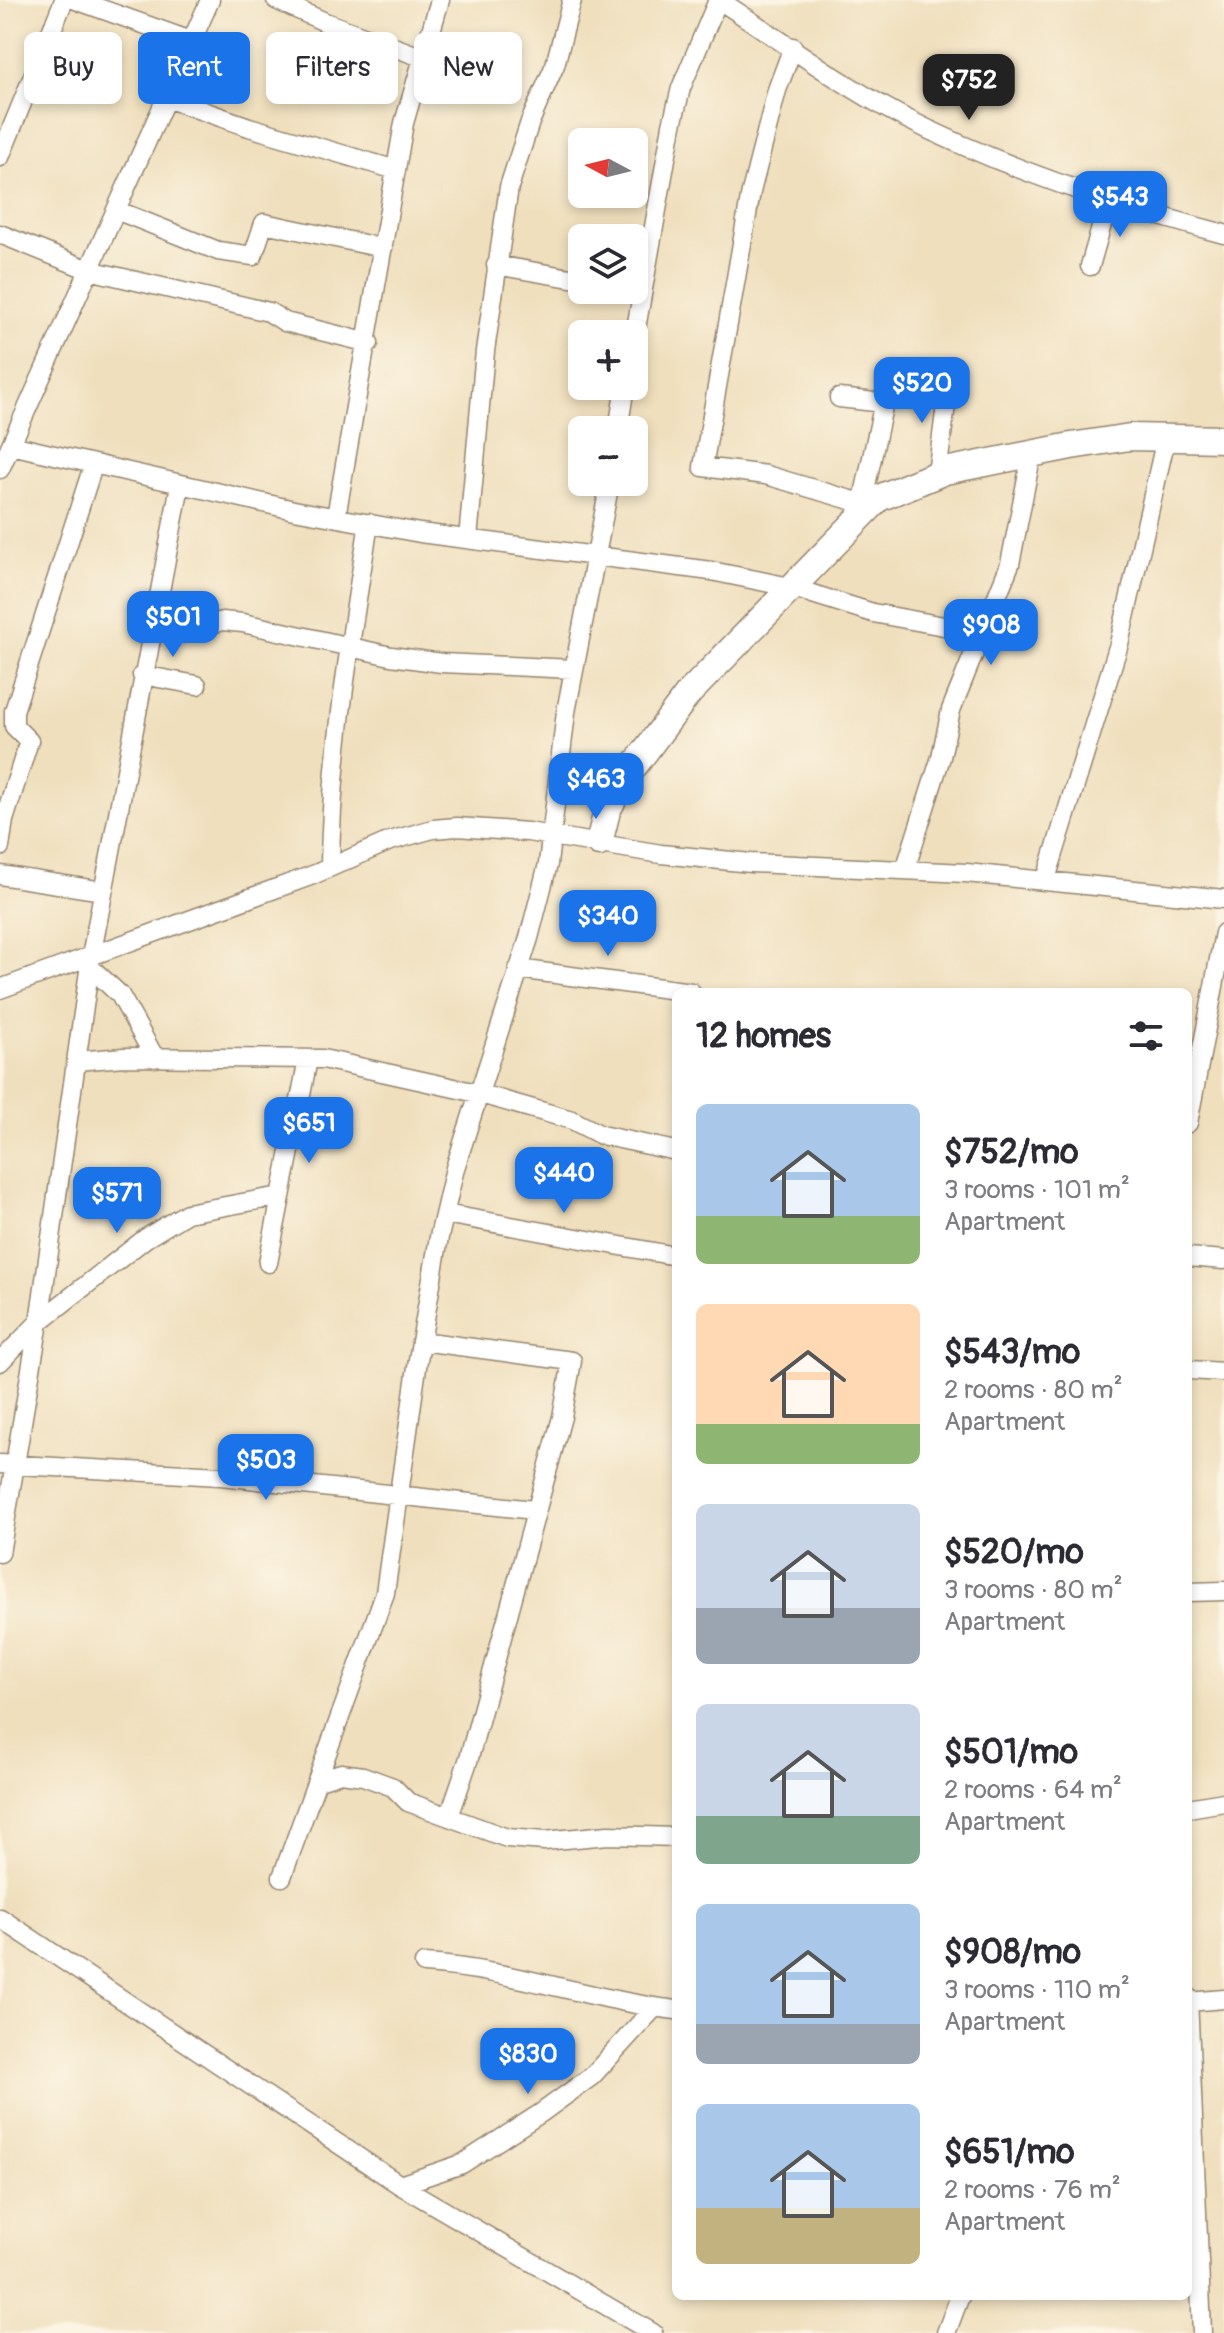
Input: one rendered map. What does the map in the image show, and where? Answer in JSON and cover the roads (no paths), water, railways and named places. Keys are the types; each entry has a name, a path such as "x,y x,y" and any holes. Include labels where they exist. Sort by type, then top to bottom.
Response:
{"street":[{"path":"0,157 64,0"},
{"path":"76,0 166,32"},
{"path":"195,32 210,0"},
{"path":"276,0 325,22 414,54"},
{"path":"429,32 440,0"},
{"path":"468,539 496,265 509,187 530,122 555,65 572,0"},
{"path":"648,247 681,88 718,0 898,114 1013,164 1109,200 1224,234"},
{"path":"793,47 777,90 751,192 703,467 766,475 866,505"},
{"path":"336,517 369,343 396,170 414,89"},
{"path":"0,469 163,104"},
{"path":"183,104 249,127 396,170"},
{"path":"1090,266 1109,200"},
{"path":"116,210 218,251 253,256 264,223 383,248"},
{"path":"0,234 89,270 269,312 285,322 369,343"},
{"path":"496,265 568,278"},
{"path":"866,505 889,379"},
{"path":"937,474 949,382"},
{"path":"839,398 884,403"},
{"path":"1046,879 1119,644 1166,438"},
{"path":"599,843 607,811 644,749 688,694 866,505 937,474 1032,453 1106,440 1224,439"},
{"path":"11,445 180,485 369,523 711,571 790,587 873,613 982,633"},
{"path":"905,870 941,757 951,710 1010,564 1032,453"},
{"path":"0,847 4,820 29,741 14,726 14,711 93,466"},
{"path":"0,1553 8,1464 39,1322 90,962 180,485"},
{"path":"282,1877 385,1593 421,1341 445,1214 477,1093 518,969 548,864 573,669 608,496"},
{"path":"330,867 331,824 350,647 369,523"},
{"path":"152,625 203,627 222,621 243,623 350,647 442,663 573,669"},
{"path":"142,675 197,685"},
{"path":"0,989 90,962 390,841 433,829 457,827 552,836 661,854 751,863 1046,879 1224,899"},
{"path":"0,875 103,891"},
{"path":"1192,1081 1197,1029 1224,933"},
{"path":"90,962 120,995 155,1058"},
{"path":"518,969 672,989"},
{"path":"268,1263 308,1059"},
{"path":"76,1061 323,1059 477,1093 572,1120 601,1135 672,1150"},
{"path":"0,1362 39,1322 146,1238 187,1213 281,1196"},
{"path":"445,1214 672,1255"},
{"path":"1192,1257 1224,1260"},
{"path":"421,1341 572,1361 562,1417 534,1510 469,1758 449,1817"},
{"path":"1192,1370 1224,1372"},
{"path":"8,1464 221,1476 534,1510"},
{"path":"1192,1592 1224,1591"},
{"path":"319,1780 341,1773 363,1776 393,1787 408,1802 507,1838 544,1841 608,1835 672,1837"},
{"path":"1192,1807 1224,1802"},
{"path":"0,1918 400,2185 653,2333"},
{"path":"424,1964 507,1973 672,2009"},
{"path":"1192,2001 1224,1999"},
{"path":"400,2185 462,2164 541,2113 592,2076 655,2007"},
{"path":"1192,2096 1202,2333"},
{"path":"946,2333 958,2300"}]}
